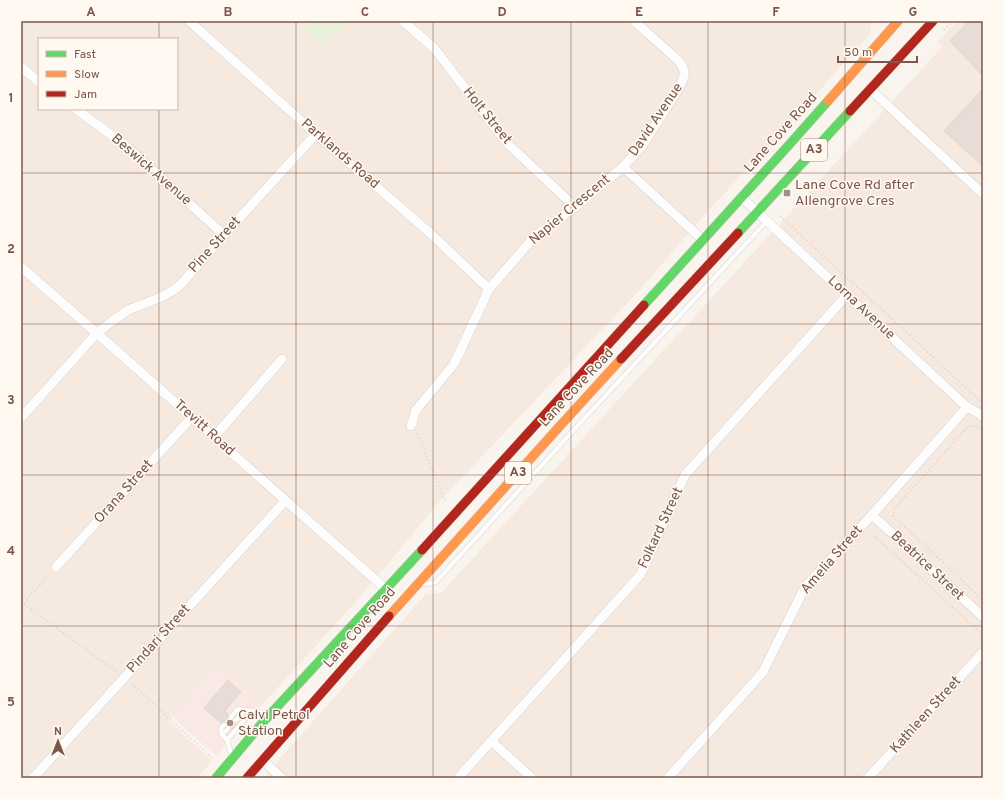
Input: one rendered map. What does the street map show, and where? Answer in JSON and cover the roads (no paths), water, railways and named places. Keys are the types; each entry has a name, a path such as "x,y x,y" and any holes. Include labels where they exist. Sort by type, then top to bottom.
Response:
{"highway":[{"name":"Lane Cove Road","path":"247,778 418,583 933,21"},
{"name":"Lane Cove Road","path":"216,778 270,714 386,590 788,146 893,23"}],"street":[{"name":"Parklands Road","path":"189,21 430,233 489,289"},
{"name":"Holt Street","path":"403,21 435,49 506,142 575,207"},
{"name":"David Avenue","path":"623,167 642,146 679,88 685,74 684,68 679,61 634,21"},
{"path":"21,67 38,81"},
{"path":"870,89 983,194"},
{"name":"Beswick Avenue","path":"77,110 125,145 224,234"},
{"name":"Pine Street","path":"21,418 97,333 128,310 159,298 174,290 182,283 224,234 316,134"},
{"name":"Napier Crescent","path":"411,426 416,410 454,364 489,289 535,236 575,207 623,167 703,240"},
{"name":"Lorna Avenue","path":"741,197 967,407 983,417"},
{"name":"Trevitt Road","path":"21,267 285,501 378,581 386,590"},
{"name":"Folkard Street","path":"458,778 641,574 685,475 847,295"},
{"path":"214,438 282,359"},
{"name":"Amelia Street","path":"668,778 763,672 805,587 872,515 967,407"},
{"name":"Orana Street","path":"56,567 191,418"},
{"name":"Pindari Street","path":"33,778 285,501"},
{"name":"Beatrice Street","path":"872,515 983,617"},
{"name":"Kathleen Street","path":"868,778 982,648"},
{"path":"491,741 532,778"},
{"path":"262,760 282,778"}],"lane":[{"path":"418,583 427,584 436,582 767,221"},
{"path":"231,717 238,709 270,714"},
{"path":"236,720 245,710"},
{"path":"227,740 252,711"},
{"path":"224,725 221,728 222,736 227,740 232,759"},
{"path":"222,736 228,729"}],"place":[{"name":"Lane Cove Rd after Allengrove Cres","path":"787,193"},
{"name":"Calvi Petrol Station","path":"230,723"}]}
